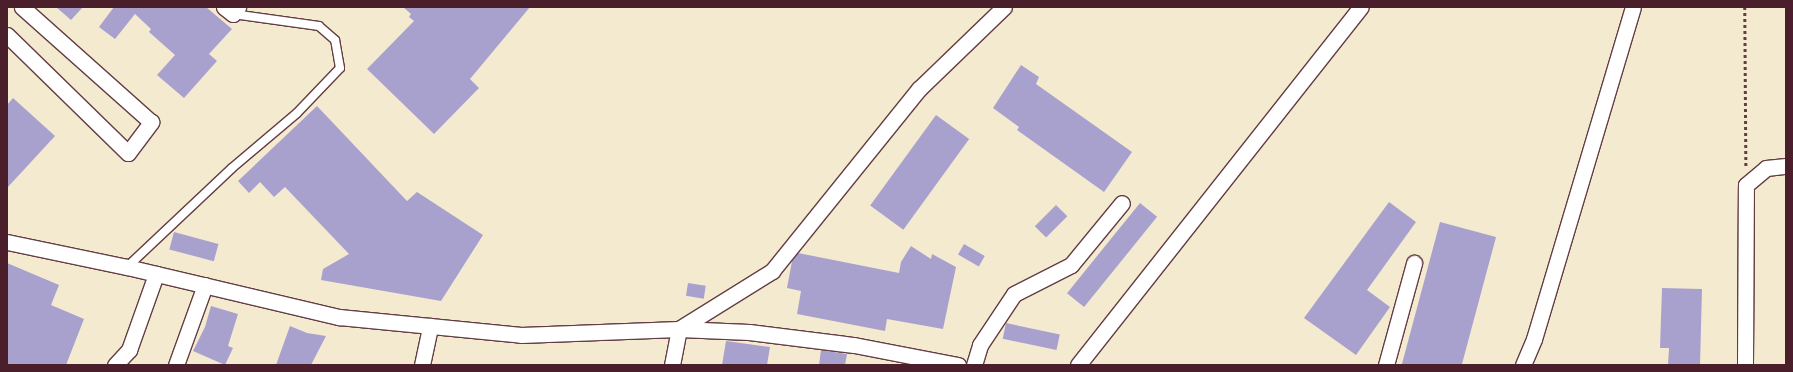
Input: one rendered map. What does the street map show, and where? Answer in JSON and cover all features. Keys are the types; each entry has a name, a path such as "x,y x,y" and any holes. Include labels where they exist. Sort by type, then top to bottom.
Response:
{"street":[{"path":"7,35 128,153 151,122 22,7"},
{"path":"672,365 679,329 772,270 919,89 1004,7"},
{"path":"1078,365 1360,7"},
{"path":"1523,365 1536,331 1633,7"},
{"path":"1745,365 1746,185 1766,168 1786,166"},
{"path":"974,365 980,345 1014,294 1071,265 1122,203"},
{"path":"7,242 127,267 339,317 521,335 679,329 756,333 854,345 958,365"},
{"path":"1386,365 1414,263"},
{"path":"116,365 129,350 156,274"},
{"path":"176,365 205,285"},
{"path":"422,365 430,326"}],"lane":[{"path":"127,267 232,168 297,113 340,68 335,40 319,26 232,9"}],"path":[{"path":"1745,7 1746,185"}],"building":[{"path":"56,7 83,7 71,20"},
{"path":"114,7 206,7 232,29 209,54 217,61 184,98 157,75 175,55 149,32 151,29 135,14 115,39 99,27"},
{"path":"403,7 530,7 470,79 479,88 434,134 367,69 414,21 409,17 411,14"},
{"path":"1021,65 1039,77 1036,84 1132,152 1104,192 1017,130 1019,127 993,108"},
{"path":"13,98 55,136 7,188 7,105"},
{"path":"317,106 407,201 417,192 483,235 441,301 321,280 323,269 349,254 285,187 274,197 260,182 249,193 238,181"},
{"path":"936,115 969,139 903,230 870,206"},
{"path":"1389,202 1416,222 1367,290 1390,307 1356,355 1304,318"},
{"path":"1140,203 1157,217 1084,307 1067,293"},
{"path":"1056,205 1067,216 1046,238 1035,226"},
{"path":"1440,222 1496,237 1462,365 1402,365"},
{"path":"174,232 218,244 214,261 169,249"},
{"path":"964,244 985,256 979,266 958,254"},
{"path":"911,246 931,259 932,254 956,267 943,329 887,319 885,331 797,314 801,291 787,288 792,261 798,253 899,273 901,262"},
{"path":"7,263 59,285 51,305 84,319 66,365 7,365"},
{"path":"688,283 706,286 704,299 686,296"},
{"path":"1662,288 1702,289 1700,365 1668,365 1669,348 1660,348"},
{"path":"211,306 238,314 228,346 233,348 225,365 193,351 205,327"},
{"path":"1006,323 1060,334 1056,350 1003,339"},
{"path":"290,326 307,333 326,336 311,365 276,365"},
{"path":"726,341 770,347 767,365 722,365"},
{"path":"821,350 847,354 845,365 819,365"}]}
